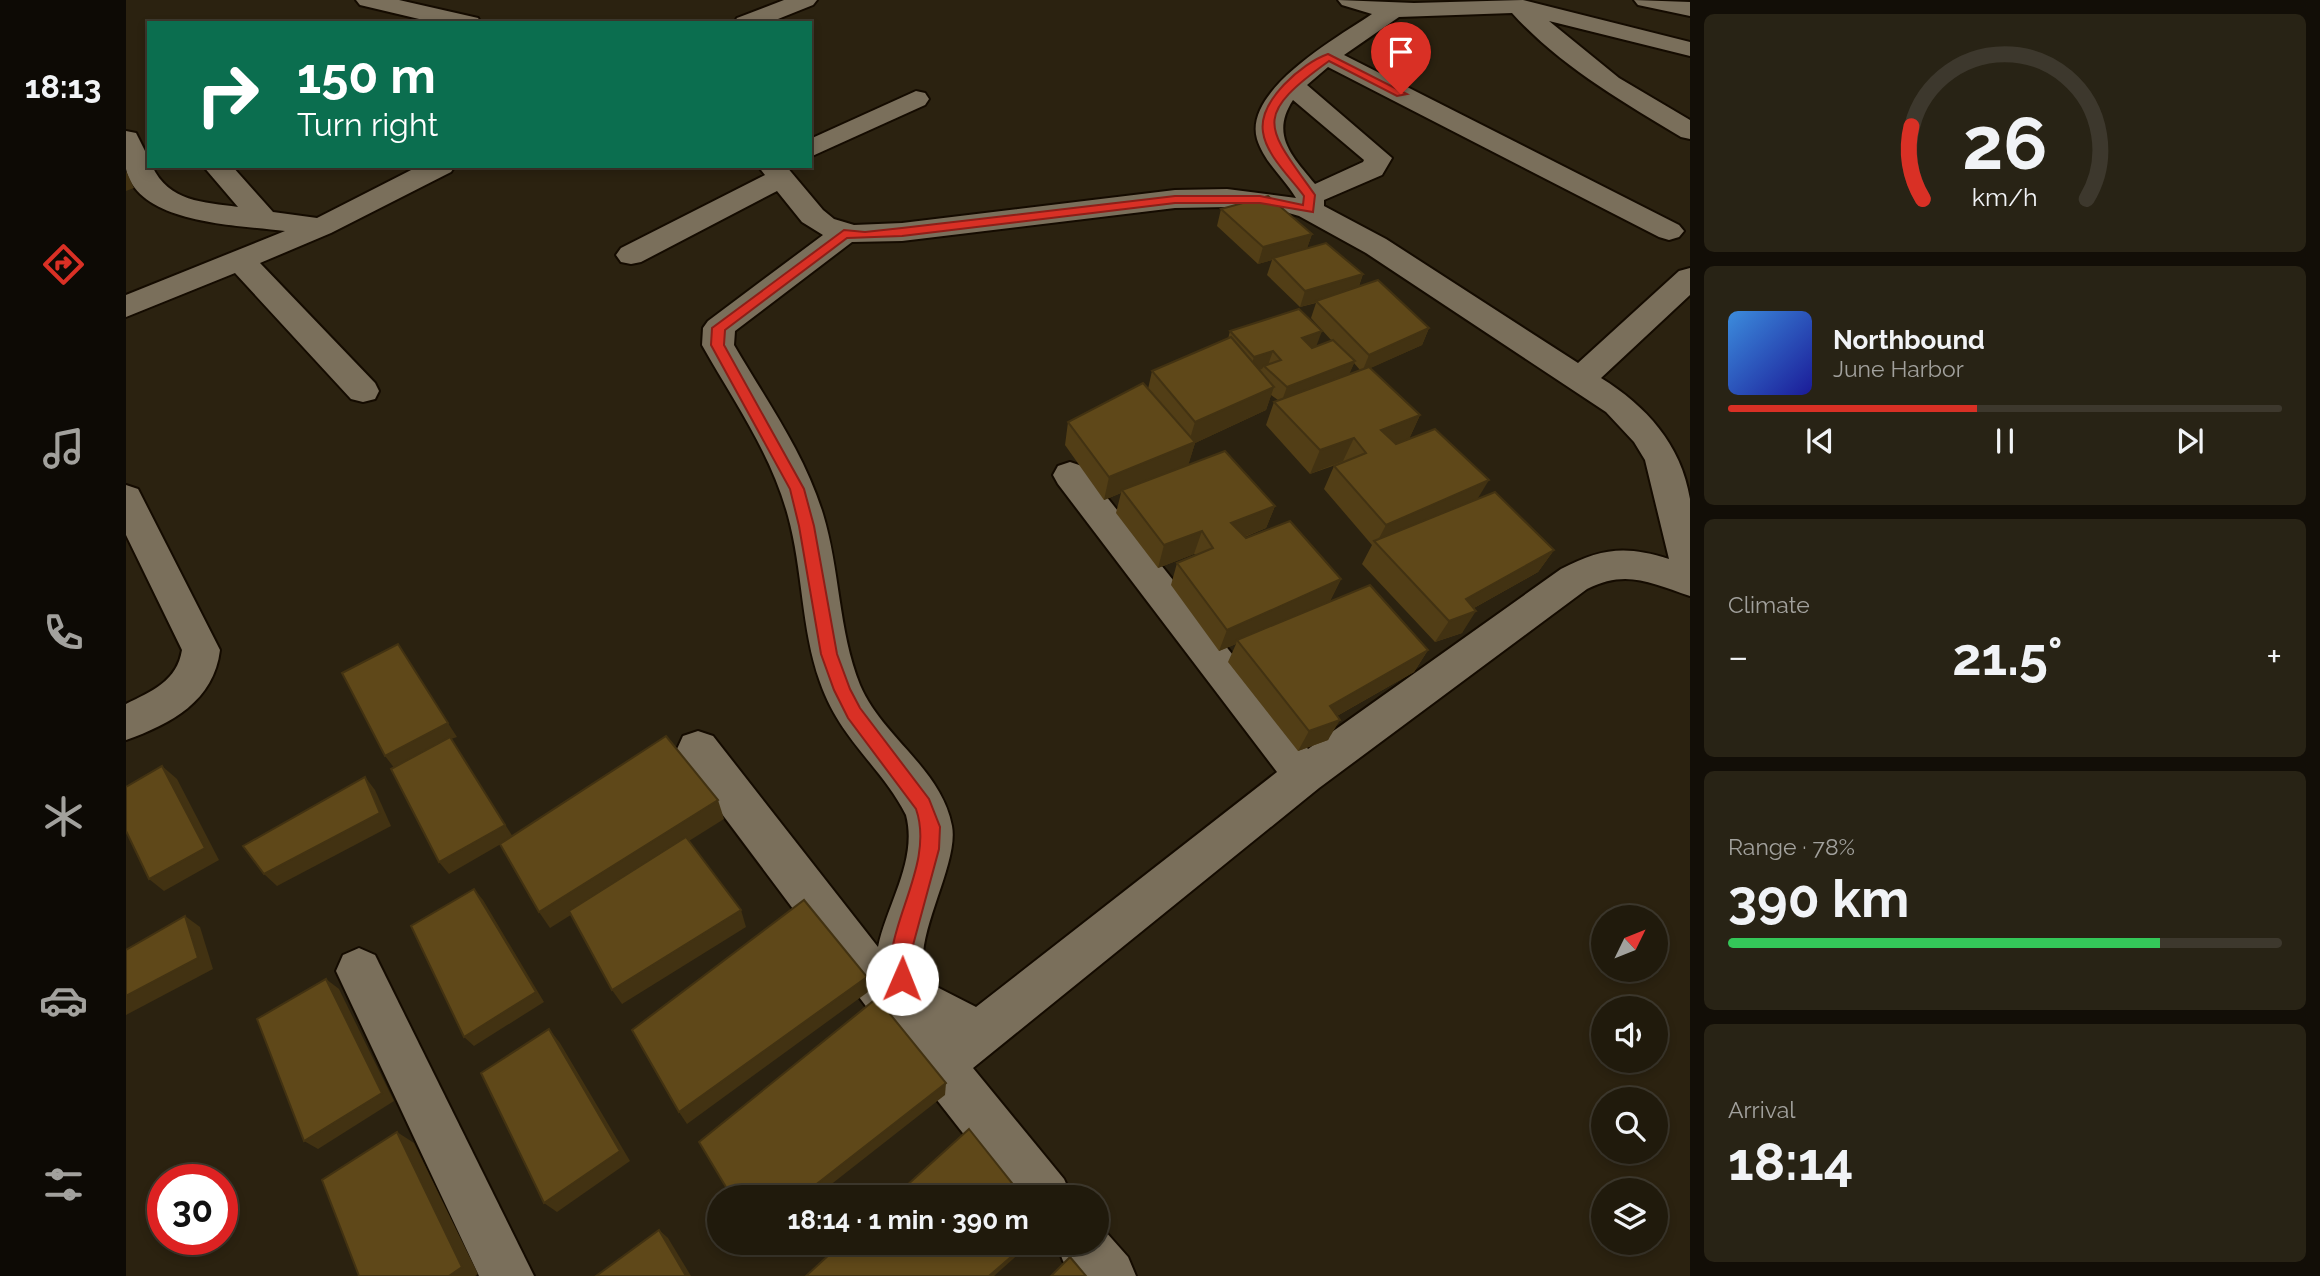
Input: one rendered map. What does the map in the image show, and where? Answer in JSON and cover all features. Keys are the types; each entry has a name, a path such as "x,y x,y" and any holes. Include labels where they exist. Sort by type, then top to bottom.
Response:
{"street":[{"path":"368,0 428,19 448,21"},
{"path":"751,21 805,0"},
{"path":"1350,0 1391,12 1532,6 1690,49"},
{"path":"1646,0 1690,9"},
{"path":"1532,6 1574,55 1610,83 1690,131"},
{"path":"1391,12 1290,84 1276,101 1269,117 1269,133 1276,150 1309,203 1618,404 1646,433 1662,460 1690,568"},
{"path":"1328,57 1680,223 1664,242 1690,261"},
{"path":"631,255 775,169 812,217 825,227 844,234 865,236 1175,199 1260,199 1309,203 1377,166 1378,158 1290,84"},
{"path":"812,148 916,99"},
{"path":"126,139 152,192 163,202 183,208 321,227"},
{"path":"219,168 264,219"},
{"path":"126,307 321,227 437,168"},
{"path":"844,234 727,320 719,328 718,345 797,489 807,526 829,654 842,690 854,713 923,805 931,827 930,849 900,960 902,979 912,1000 981,1033"},
{"path":"240,260 363,391"},
{"path":"1581,378 1690,278"},
{"path":"1070,475 1304,775"},
{"path":"126,498 201,650 201,664 195,678 177,694 126,723"},
{"path":"939,1064 1304,775 1574,579 1595,567 1613,562 1633,563 1690,581"},
{"path":"698,750 939,1064 1036,1185"},
{"path":"359,971 507,1276"},
{"path":"1092,1255 1109,1276"}],"building":[{"path":"1268,196 1312,234 1263,247 1221,209"},
{"path":"1326,243 1363,274 1305,291 1273,258"},
{"path":"1378,280 1429,328 1369,355 1316,301"},
{"path":"1299,309 1322,331 1302,338 1312,348 1333,340 1355,361 1287,387 1264,366 1281,360 1273,351 1254,357 1230,331"},
{"path":"1231,337 1274,387 1195,422 1152,371"},
{"path":"1369,367 1420,415 1381,430 1396,444 1435,429 1489,480 1386,525 1334,466 1366,453 1354,438 1320,450 1274,402"},
{"path":"1143,383 1195,442 1109,477 1068,422"},
{"path":"1225,451 1275,506 1231,523 1246,538 1290,521 1341,579 1227,630 1177,563 1213,548 1202,531 1164,545 1122,490"},
{"path":"1495,492 1554,550 1466,599 1476,611 1449,621 1374,541"},
{"path":"1370,585 1428,650 1330,706 1340,720 1309,731 1237,640"},
{"path":"398,644 448,723 385,756 342,673"},
{"path":"666,736 718,800 539,912 500,844"},
{"path":"450,737 505,825 439,862 391,769"},
{"path":"162,766 205,848 149,879 126,831 126,787"},
{"path":"365,777 380,813 264,874 243,846"},
{"path":"686,837 741,910 612,990 569,911"},
{"path":"474,889 536,992 464,1037 411,926"},
{"path":"804,900 867,977 679,1112 632,1030"},
{"path":"185,916 198,958 126,996 126,950"},
{"path":"326,979 382,1093 304,1141 257,1019"},
{"path":"877,998 946,1083 815,1185 725,1185 699,1142"},
{"path":"549,1029 620,1151 544,1203 481,1073"},
{"path":"969,1129 1013,1185 907,1185"},
{"path":"397,1132 462,1267 449,1276 359,1276 322,1180"},
{"path":"659,1230 686,1276 596,1276"},
{"path":"829,1255 1013,1255 989,1276 806,1276"},
{"path":"1070,1257 1086,1276 1051,1276"}],"route":[{"path":"902,979 900,960 905,933 930,849 931,827 923,805 854,713 842,690 829,654 807,526 797,489 718,345 716,335 719,328 844,234 865,236 1175,199 1260,199 1309,210 1310,195 1276,150 1269,133 1269,117 1276,101 1290,84 1328,57 1401,94"}]}
